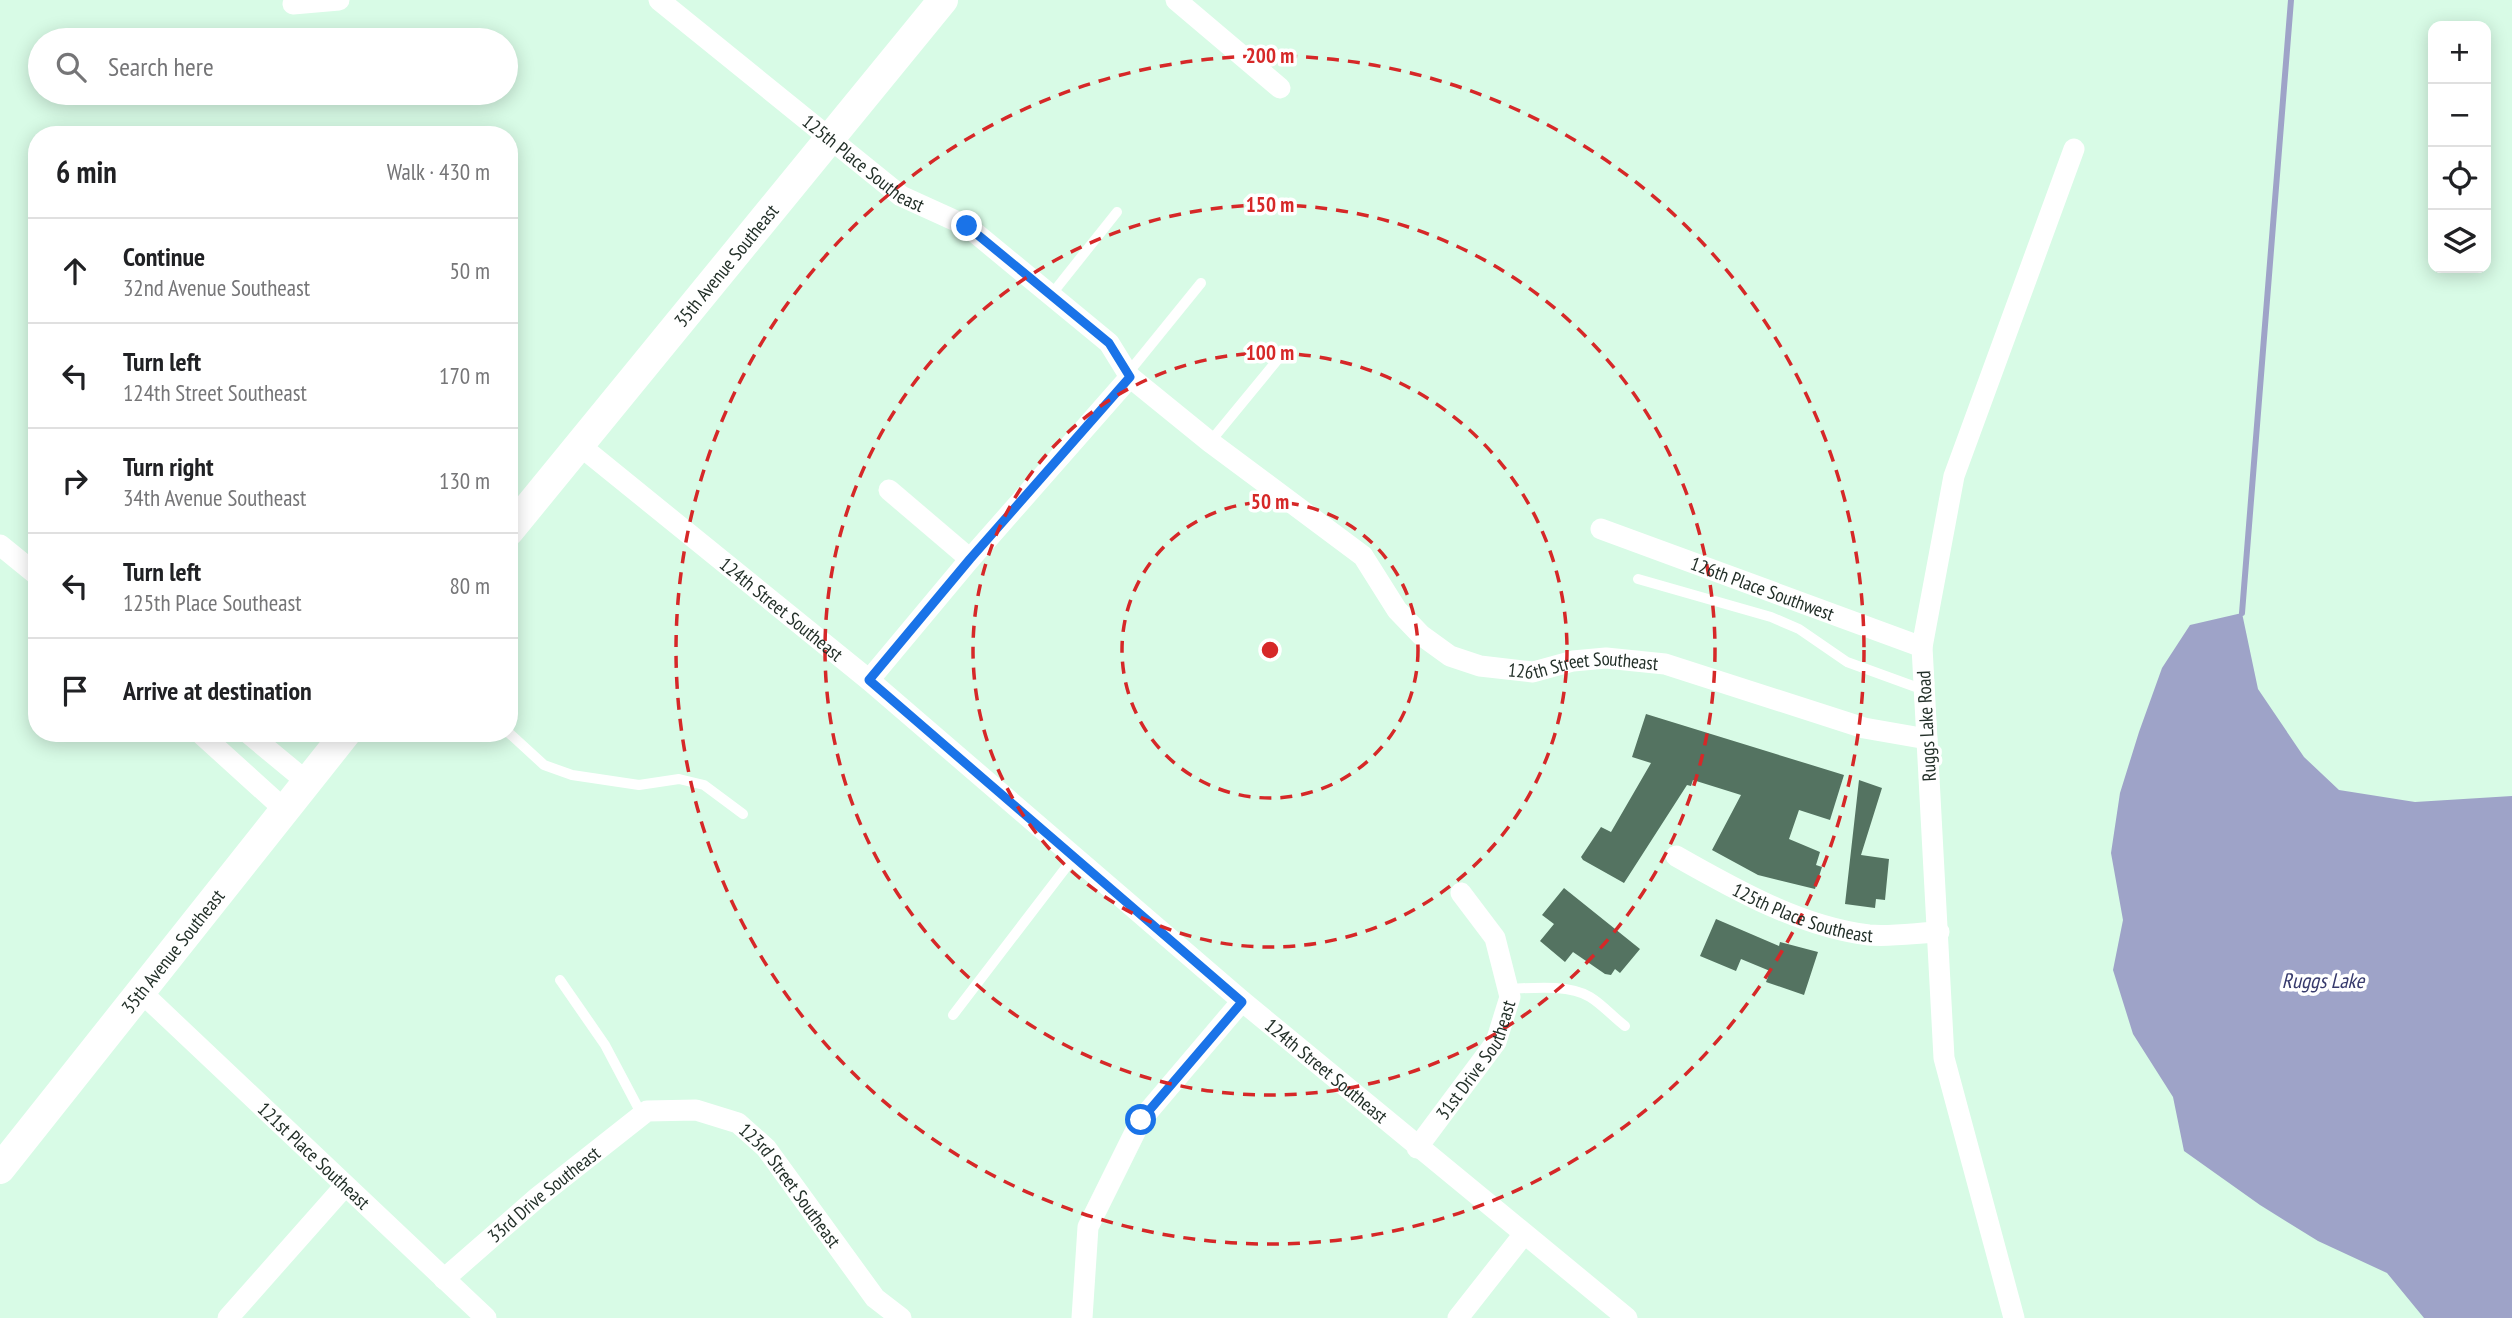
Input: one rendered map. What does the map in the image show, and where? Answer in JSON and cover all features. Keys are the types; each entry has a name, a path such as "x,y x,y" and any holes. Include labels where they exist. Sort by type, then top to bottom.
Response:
{"street":[{"path":"293,4 339,0"},
{"name":"125th Place Southeast","path":"659,0 901,196 967,226 1109,343 1129,375 1296,508"},
{"name":"35th Avenue Southeast","path":"518,520 943,0"},
{"path":"1176,0 1280,88"},
{"name":"Ruggs Lake Road","path":"2014,1318 1944,1058 1922,647 1954,476 2074,149"},
{"path":"869,680 1129,375"},
{"name":"124th Street Southeast","path":"578,444 869,680 1242,1002 1627,1318"},
{"path":"889,489 970,559"},
{"name":"126th Street Southeast","path":"1296,508 1363,556 1397,610 1420,635 1450,656 1480,666 1533,672 1573,661 1606,658 1665,664 1864,728 1927,739"},
{"name":"126th Place Southwest","path":"1601,529 1922,647"},
{"path":"0,545 28,568"},
{"path":"210,742 285,810"},
{"path":"259,742 307,782"},
{"name":"35th Avenue Southeast","path":"0,1169 339,742"},
{"name":"125th Place Southeast","path":"1676,856 1738,891 1831,928 1871,935 1939,932"},
{"name":"31st Drive Southeast","path":"1417,1148 1496,1042 1510,997 1495,938 1461,893"},
{"name":"121st Place Southeast","path":"141,992 344,1187 486,1318"},
{"path":"1082,1318 1087,1227 1141,1120 1242,1002"},
{"name":"123rd Street Southeast","path":"645,1113 696,1111 738,1123 766,1148 875,1298 901,1318"},
{"name":"33rd Drive Southeast","path":"444,1279 538,1197 645,1113"},
{"path":"228,1318 344,1187"},
{"path":"1458,1318 1524,1234"}],"lane":[{"path":"1051,295 1117,212"},
{"path":"1129,375 1200,283"},
{"path":"1210,442 1279,358"},
{"path":"1638,579 1771,617 1799,629 1847,662 1924,690"},
{"path":"518,741 544,765 572,775 639,785 679,779 704,785 743,814"},
{"path":"953,1014 1074,857"},
{"path":"560,979 605,1045 645,1113"},
{"path":"1508,989 1537,987 1578,992 1589,996 1625,1026"}],"water":[{"name":"Ruggs Lake","path":"2242,613 2258,689 2304,757 2339,790 2415,802 2512,796 2512,1318 2424,1318 2387,1273 2318,1241 2260,1205 2184,1151 2173,1097 2133,1034 2113,970 2123,920 2111,853 2120,793 2162,668 2190,625"}],"building":[{"path":"1646,714 1844,775 1830,820 1799,810 1789,839 1820,852 1816,865 1822,867 1815,889 1758,875 1712,850 1741,795 1693,780 1691,786 1687,785 1624,883 1583,860 1581,857 1601,827 1611,832 1651,763 1632,757"},
{"path":"1859,780 1882,788 1861,855 1889,859 1885,900 1876,899 1875,908 1845,904"},
{"path":"1564,888 1640,949 1620,973 1615,969 1611,975 1605,974 1573,952 1565,962 1540,941 1554,924 1542,915"},
{"path":"1716,919 1779,946 1780,942 1818,952 1804,995 1766,982 1770,971 1741,959 1736,971 1700,956"}],"waterway":[{"path":"2242,613 2291,0"}],"route":[{"path":"967,226 1109,343 1130,377 970,559 869,680 1242,1002 1141,1120"}]}
